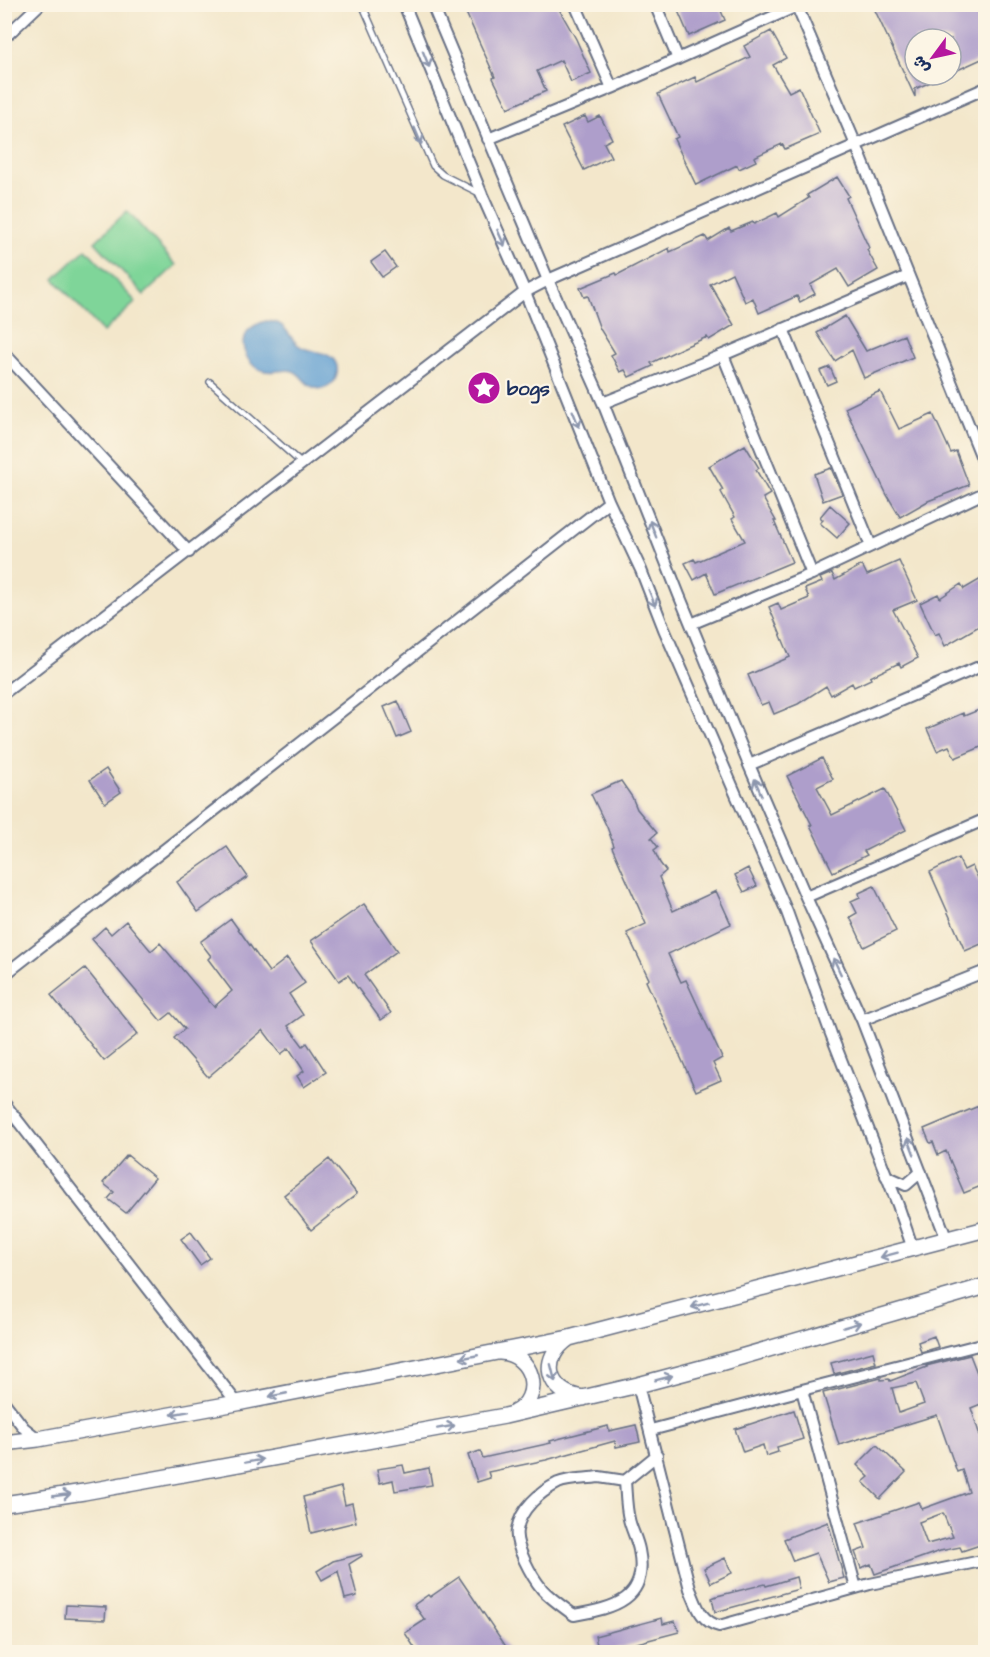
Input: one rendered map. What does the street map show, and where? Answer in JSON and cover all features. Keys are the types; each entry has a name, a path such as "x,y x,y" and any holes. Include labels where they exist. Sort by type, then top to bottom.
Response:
{"street":[{"path":"4,38 40,4"},
{"path":"404,4 482,195 525,292 609,502 641,570 664,629 787,912 913,1249"},
{"path":"432,4 548,280 603,403 749,765 862,1020 947,1240"},
{"path":"575,4 612,88"},
{"path":"655,4 678,59"},
{"path":"488,139 612,88 796,5 856,146 986,468"},
{"path":"4,693 525,292 986,88"},
{"path":"603,403 723,355 908,276"},
{"path":"783,329 872,546"},
{"path":"4,353 189,552"},
{"path":"723,355 812,574"},
{"path":"691,624 812,574 986,492"},
{"path":"4,975 609,502"},
{"path":"749,765 986,664"},
{"path":"806,897 986,819"},
{"path":"862,1020 986,971"},
{"path":"4,1102 237,1403"},
{"path":"886,1176 906,1185 921,1172"},
{"path":"4,1443 38,1439 237,1403 569,1338 986,1229"},
{"path":"4,1504 84,1492 505,1416 638,1385 986,1286"},
{"path":"569,1338 561,1343 551,1356 551,1375 560,1389 567,1394 583,1398"},
{"path":"651,1430 982,1344 986,1345"},
{"path":"495,1352 517,1356 529,1371 532,1380 530,1398 525,1406 505,1416"},
{"path":"638,1385 690,1589 702,1616 710,1624 719,1626 856,1588 986,1560"},
{"path":"802,1390 856,1588"},
{"path":"4,1402 24,1428 38,1439"},
{"path":"625,1481 629,1518 639,1550 642,1575 635,1590 628,1598 574,1615 541,1588 523,1559 516,1531 525,1509 541,1493 560,1482 599,1477 625,1481 657,1455"}],"lane":[{"path":"362,4 432,166 443,175 482,195"},
{"path":"210,382 302,465"}],"green space":[{"path":"127,211 176,265 144,295 95,242"},
{"path":"86,249 136,302 103,332 54,279"}],"water":[{"path":"266,321 278,323 285,328 301,347 326,354 334,360 337,367 335,380 325,388 318,389 294,371 271,372 254,366 246,356 244,338 251,328"}],"building":[{"path":"462,4 556,4 576,39 591,73 571,82 561,60 537,71 546,91 508,108"},
{"path":"675,4 718,4 725,20 689,36"},
{"path":"881,4 986,4 986,57 963,68 963,27 903,27 903,71 874,8"},
{"path":"771,31 786,58 773,65 789,92 799,87 820,134 785,149 782,144 754,157 756,161 739,169 737,165 696,185 674,139 678,137 658,94 695,77 697,82 750,57 744,46"},
{"path":"910,87 919,87 915,89 915,97"},
{"path":"585,116 588,122 600,116 612,139 604,143 611,157 584,170 562,127"},
{"path":"837,177 849,196 846,198 869,248 867,250 878,270 849,287 838,269 810,285 815,294 800,302 797,296 759,313 753,298 745,302 732,273 710,284 734,325 709,340 707,337 651,363 653,366 629,377 625,370 620,372 611,355 615,353 600,329 588,296 584,297 580,288 616,273 617,275 669,248 670,252 705,236 708,241 729,228 731,231 753,222 754,224 777,213 779,217 809,198 807,195"},
{"path":"385,252 396,267 382,277 371,262"},
{"path":"845,316 866,351 904,335 913,357 864,378 852,350 835,361 817,333"},
{"path":"830,367 836,381 827,385 820,371"},
{"path":"880,391 899,429 933,414 951,453 956,451 969,485 928,501 900,517 845,408"},
{"path":"745,445 759,468 756,470 770,494 763,498 776,521 774,521 792,562 715,594 706,573 694,580 685,563 694,559 696,562 745,541 732,519 735,517 721,492 723,490 709,466"},
{"path":"831,468 842,494 823,501 814,474"},
{"path":"830,505 850,523 837,538 820,523 823,520 820,517"},
{"path":"899,561 917,600 893,610 918,658 901,667 899,663 854,687 852,683 831,695 826,686 798,704 774,714 769,702 761,705 748,675 790,657 769,607 778,603 781,610 809,598 805,589 822,582 820,578 832,573 835,580 862,565 867,575"},
{"path":"986,576 986,622 945,646 939,633 935,635 920,603 938,594 940,598 961,584 964,589"},
{"path":"398,701 411,732 397,738 384,707"},
{"path":"986,707 986,745 955,758 949,746 937,751 927,729 963,713 964,716"},
{"path":"822,758 833,779 817,787 832,815 885,789 906,830 864,851 867,855 833,872 787,776"},
{"path":"106,769 121,792 105,803 90,780"},
{"path":"621,781 637,809 657,833 651,838 658,847 654,850 666,871 659,877 673,911 716,891 731,924 668,954 681,982 686,980 722,1058 713,1063 721,1080 696,1091 627,933 646,924 612,847 614,846 607,827 591,794"},
{"path":"227,847 248,877 198,912 177,882"},
{"path":"958,858 964,870 972,866 986,894 986,942 965,951 930,872"},
{"path":"748,868 757,886 744,892 735,875"},
{"path":"874,886 896,931 864,947 850,917 857,913 851,901 860,897 859,893"},
{"path":"364,904 397,951 364,975 391,1013 381,1020 348,975 339,981 311,941"},
{"path":"231,919 269,972 287,958 305,983 289,994 303,1015 288,1026 303,1046 307,1043 326,1072 304,1087 297,1076 304,1071 289,1048 281,1054 263,1030 208,1077 174,1038 185,1029 171,1013 161,1021 92,939 105,927 111,934 126,921 151,951 160,943 214,1007 232,991 208,959 211,956 200,942"},
{"path":"85,968 138,1034 104,1061 51,995"},
{"path":"986,1103 986,1184 964,1193 946,1151 938,1155 924,1129"},
{"path":"127,1155 155,1178 126,1213 108,1199 114,1192 103,1183"},
{"path":"329,1159 357,1194 311,1230 284,1195"},
{"path":"191,1232 210,1258 200,1265 181,1239"},
{"path":"934,1336 938,1347 921,1352 918,1342"},
{"path":"873,1352 876,1363 834,1374 831,1363"},
{"path":"970,1355 986,1396 986,1402 971,1408 982,1442 986,1440 986,1543 962,1551 960,1547 940,1551 875,1574 871,1564 861,1568 855,1552 866,1548 857,1523 919,1502 922,1509 969,1492 962,1470 957,1472 937,1415 839,1445 823,1393 881,1378 881,1380 889,1379 890,1381 926,1366","holes":["916,1383 924,1404 899,1413 892,1388","943,1513 953,1537 927,1544 919,1522"]},
{"path":"794,1410 803,1439 777,1447 778,1452 766,1456 763,1445 743,1452 735,1429"},
{"path":"636,1425 640,1442 616,1447 615,1441 546,1460 488,1472 490,1478 477,1482 468,1455 480,1451 483,1458 551,1443 550,1441 608,1426 609,1431"},
{"path":"877,1445 906,1472 880,1499 863,1482 869,1477 857,1465"},
{"path":"403,1465 405,1473 429,1468 432,1485 395,1491 393,1480 380,1483 377,1469"},
{"path":"341,1487 345,1505 352,1503 356,1522 311,1533 303,1497"},
{"path":"828,1522 844,1578 829,1582 816,1553 793,1561 784,1539"},
{"path":"361,1554 362,1556 349,1564 357,1596 345,1599 338,1571 322,1580 317,1571 333,1561"},
{"path":"725,1558 732,1573 711,1583 704,1568"},
{"path":"459,1577 507,1648 501,1653 418,1653 405,1633 425,1620 414,1605"},
{"path":"796,1577 799,1589 715,1612 712,1598"},
{"path":"66,1605 106,1607 105,1620 65,1618"},
{"path":"662,1618 663,1624 675,1621 679,1632 599,1653 595,1636"}],"place":[{"name":"bogs","path":"484,388"}]}
